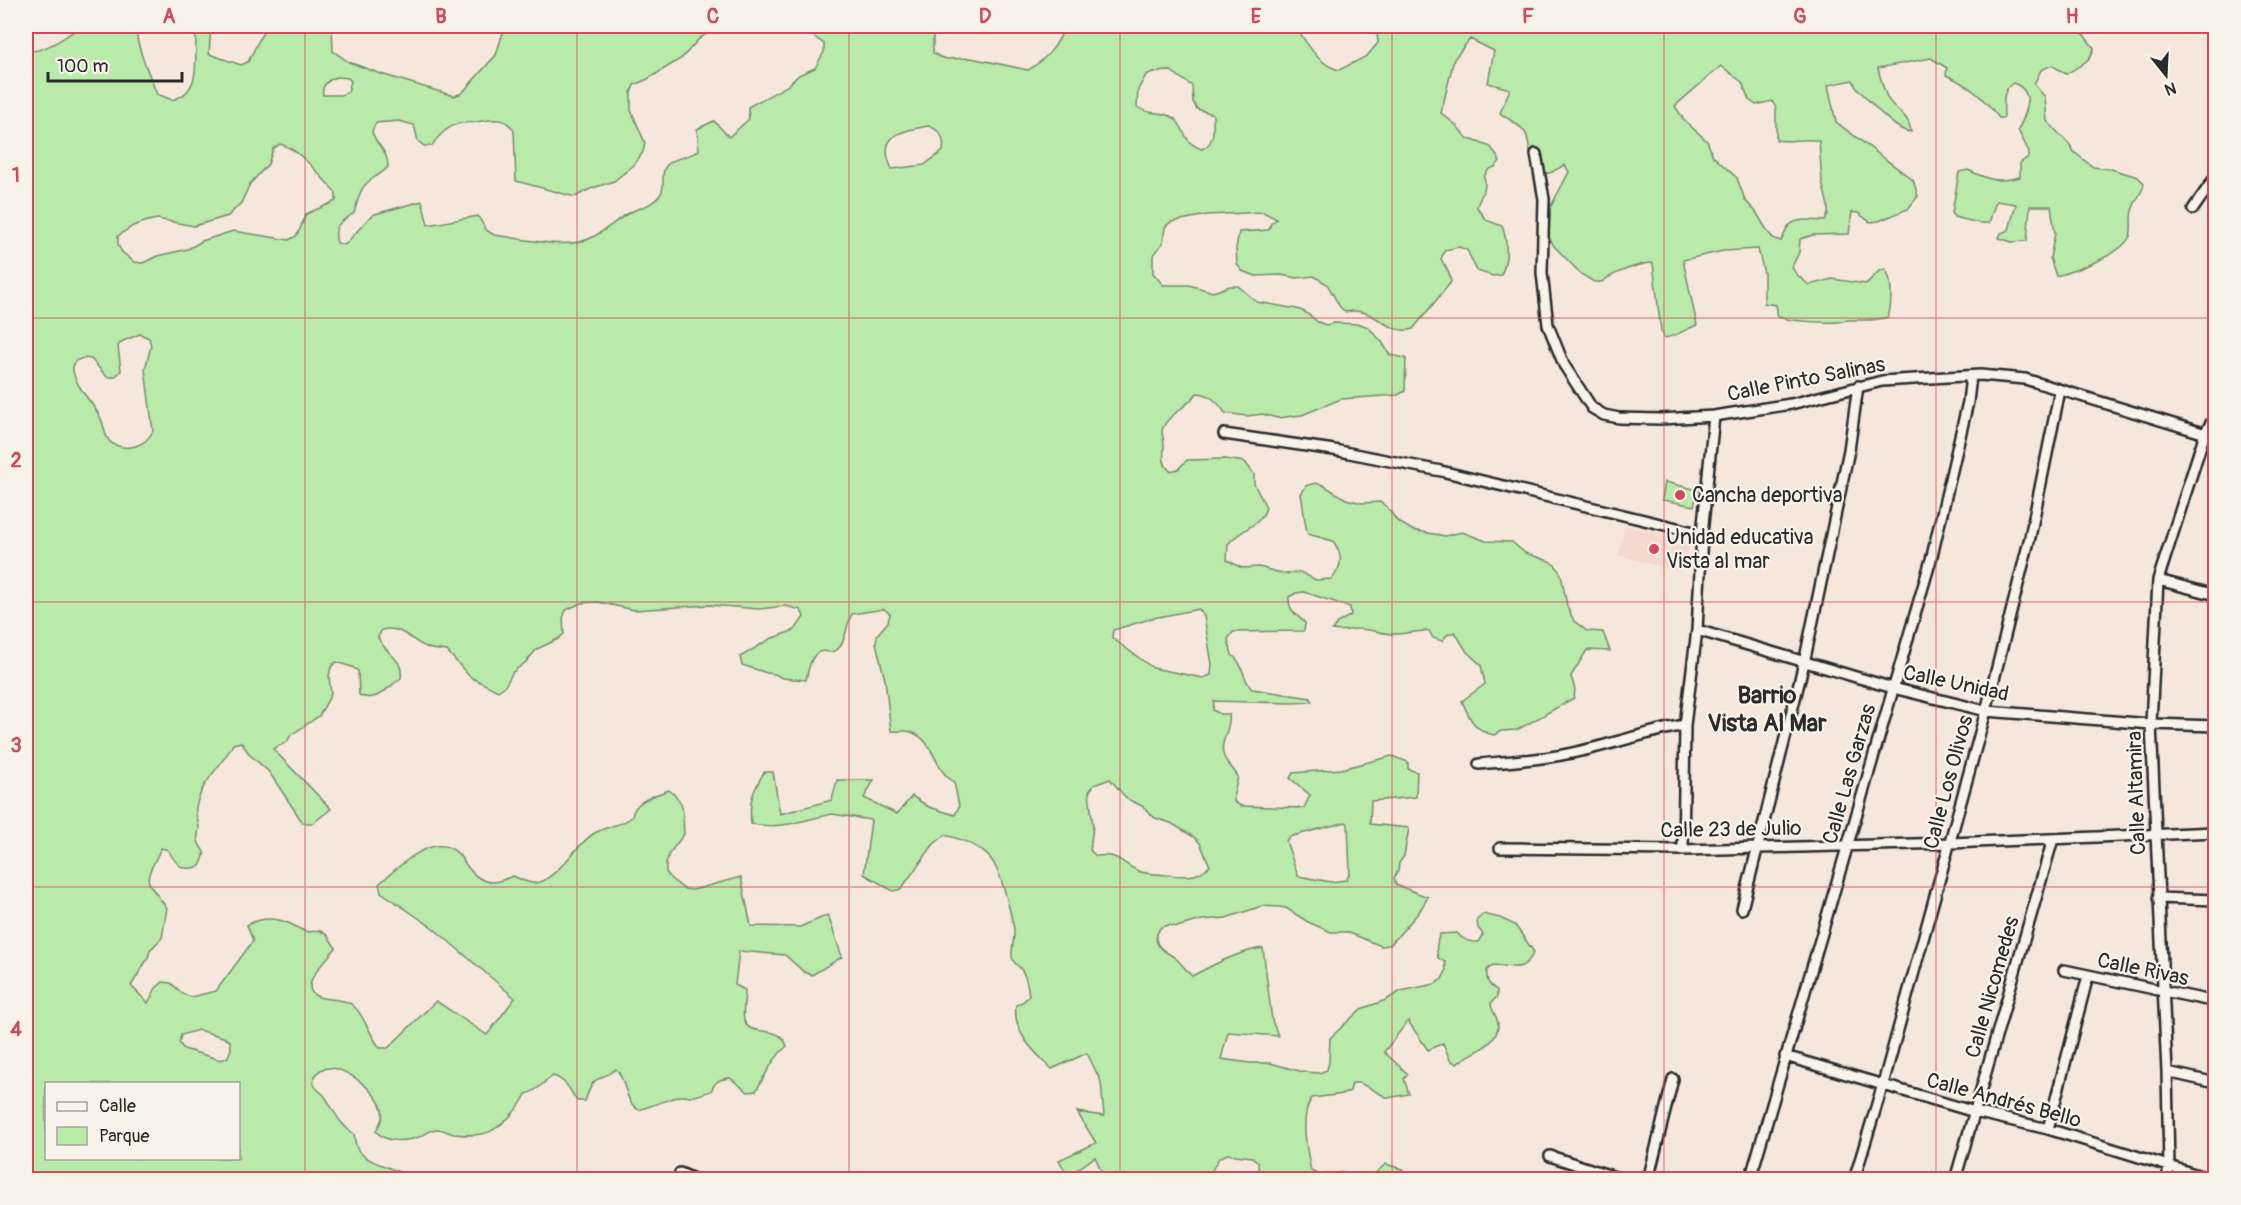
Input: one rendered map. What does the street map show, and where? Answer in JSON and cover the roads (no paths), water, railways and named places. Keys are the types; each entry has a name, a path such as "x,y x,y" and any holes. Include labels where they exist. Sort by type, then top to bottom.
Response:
{"street":[{"name":"Calle Pinto Salinas","path":"1536,154 1544,199 1542,273 1548,325 1564,365 1592,408 1604,415 1619,418 1660,419 1713,416 1791,404 1882,381 1971,376 2025,379 2216,436"},
{"path":"2193,209 2216,176"},
{"name":"Calle Las Garzas","path":"1750,1179 1932,556 1968,402 1971,376"},
{"path":"1742,909 1756,846 1804,663 1850,450 1858,386"},
{"name":"Calle Los Olivos","path":"1854,1179 1951,843 1986,711 2030,537 2060,390"},
{"name":"Calle Altamira","path":"2167,1179 2169,1167 2167,1072 2151,724 2158,580 2205,433 2216,415"},
{"path":"1683,850 1685,725 1697,630 1702,534 1713,416"},
{"path":"1224,434 1334,450 1430,469 1702,534"},
{"path":"2158,580 2216,595"},
{"name":"Calle Unidad","path":"1697,630 1893,688 1986,711 2151,724 2216,726"},
{"path":"1479,764 1545,758 1582,751 1655,730 1685,725"},
{"name":"Calle 23 de Julio","path":"1500,848 1683,850 1756,846 1951,843 2216,832"},
{"name":"Calle Nicomedes","path":"1955,1179 2053,839"},
{"path":"2158,898 2216,900"},
{"name":"Calle Rivas","path":"2064,970 2216,1002"},
{"path":"2048,1129 2088,976"},
{"name":"Calle Andrés Bello","path":"1785,1056 1976,1112 2048,1129 2214,1179"},
{"path":"2167,1072 2216,1083"},
{"path":"1648,1179 1673,1079"},
{"path":"1550,1156 1624,1179"},
{"path":"680,1173 696,1179"}],"place":[{"name":"Cancha deportiva","path":"1680,495"},
{"name":"Unidad educativa Vista al mar","path":"1654,549"}],"district":[{"name":"Barrio Vista Al Mar","path":"1767,709"}]}
